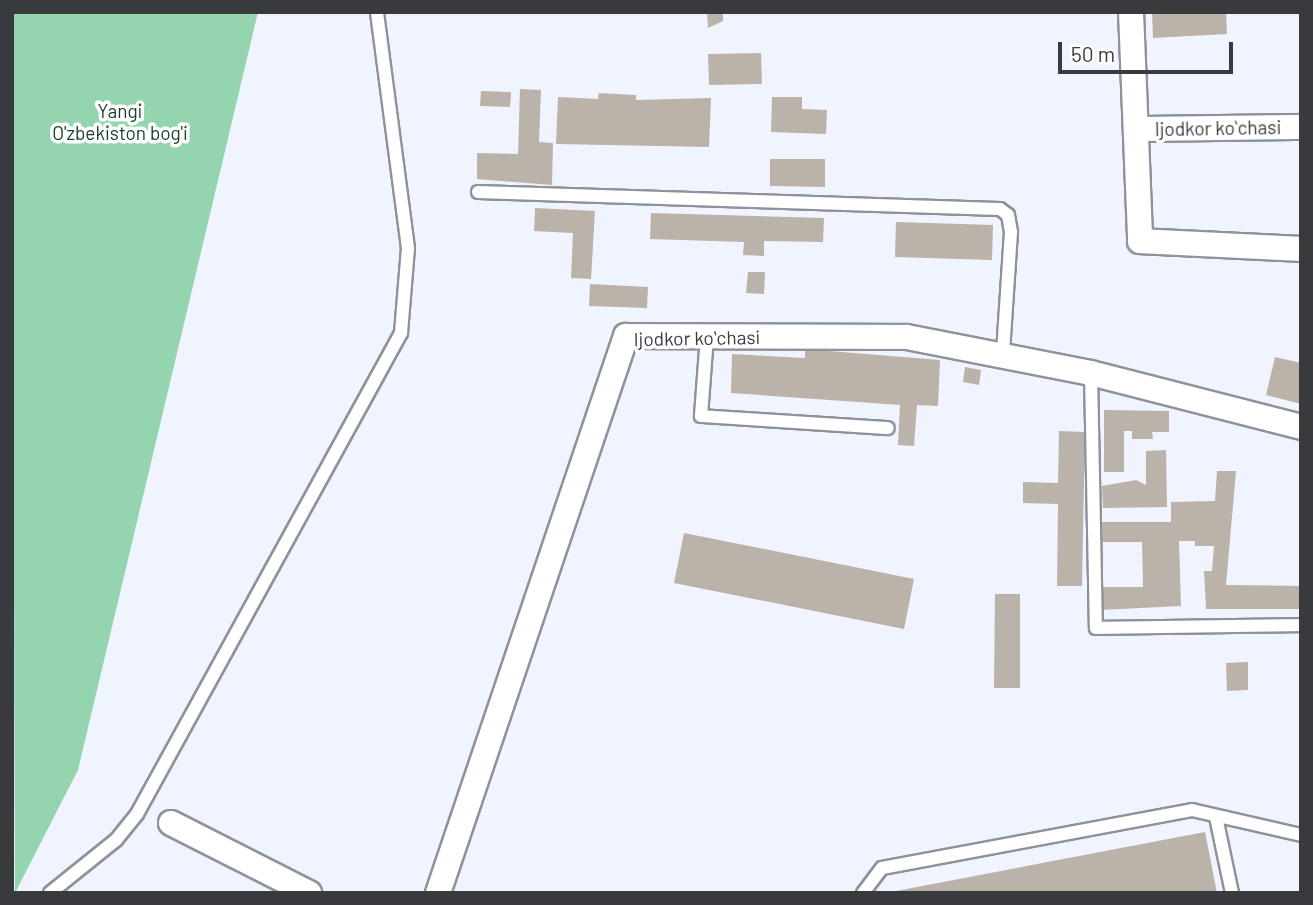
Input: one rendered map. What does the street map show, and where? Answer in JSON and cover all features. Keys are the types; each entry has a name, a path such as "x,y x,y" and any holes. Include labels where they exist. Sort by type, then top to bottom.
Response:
{"street":[{"name":"Ijodkor koʻchasi","path":"1131,12 1140,242 1301,249"},
{"name":"Ijodkor koʻchasi","path":"1136,129 1301,127"},
{"name":"Ijodkor koʻchasi","path":"438,893 626,336 907,337 1003,353 1301,426"},
{"path":"171,823 309,893"}],"lane":[{"path":"50,893 116,840 137,814 401,332 408,248 377,12"},
{"path":"478,192 1000,209 1008,215 1011,232 1003,353"},
{"path":"706,336 701,416 888,428"},
{"path":"1091,373 1096,628 1301,625"},
{"path":"863,893 882,868 1192,810 1301,835"},
{"path":"1216,817 1233,893"}],"green space":[{"name":"Yangi O'zbekiston bog'i","path":"12,12 258,12 78,770 15,893"}],"building":[{"path":"707,12 723,12 723,21 708,28"},
{"path":"1152,12 1226,12 1227,34 1153,38"},
{"path":"761,53 762,84 709,85 708,54"},
{"path":"520,89 541,90 539,142 553,143 552,185 477,179 477,153 518,154"},
{"path":"481,91 511,92 510,107 480,106"},
{"path":"599,93 636,95 636,100 711,98 709,147 556,144 558,97 598,99"},
{"path":"772,97 802,97 802,109 827,110 826,134 771,132"},
{"path":"770,159 825,159 825,187 770,186"},
{"path":"535,208 595,211 591,279 571,278 573,233 534,231"},
{"path":"651,213 824,218 823,242 764,241 764,256 743,255 744,242 650,239"},
{"path":"896,222 993,225 992,260 895,257"},
{"path":"748,272 765,272 764,294 746,293"},
{"path":"590,284 648,287 647,308 589,306"},
{"path":"805,349 940,360 938,406 917,405 914,446 898,445 900,405 731,393 732,354 805,358"},
{"path":"1275,357 1301,363 1301,404 1266,395"},
{"path":"965,367 981,370 979,385 963,382"},
{"path":"1104,410 1169,411 1169,432 1152,432 1153,439 1132,439 1132,431 1124,431 1124,472 1104,472"},
{"path":"1059,431 1085,432 1082,586 1057,586 1058,504 1023,503 1023,482 1058,483"},
{"path":"1166,450 1167,507 1103,508 1102,486 1136,480 1146,485 1146,451"},
{"path":"1217,471 1236,471 1226,585 1301,586 1301,609 1206,609 1204,571 1212,571 1214,546 1195,546 1195,541 1179,541 1181,606 1100,610 1100,587 1143,587 1142,542 1100,542 1099,522 1171,522 1171,502 1215,501"},
{"path":"684,533 914,579 904,629 674,583"},
{"path":"995,594 1020,594 1020,688 994,688"},
{"path":"1248,662 1248,690 1227,691 1226,663"},
{"path":"1205,832 1217,893 896,893 896,891"}]}
